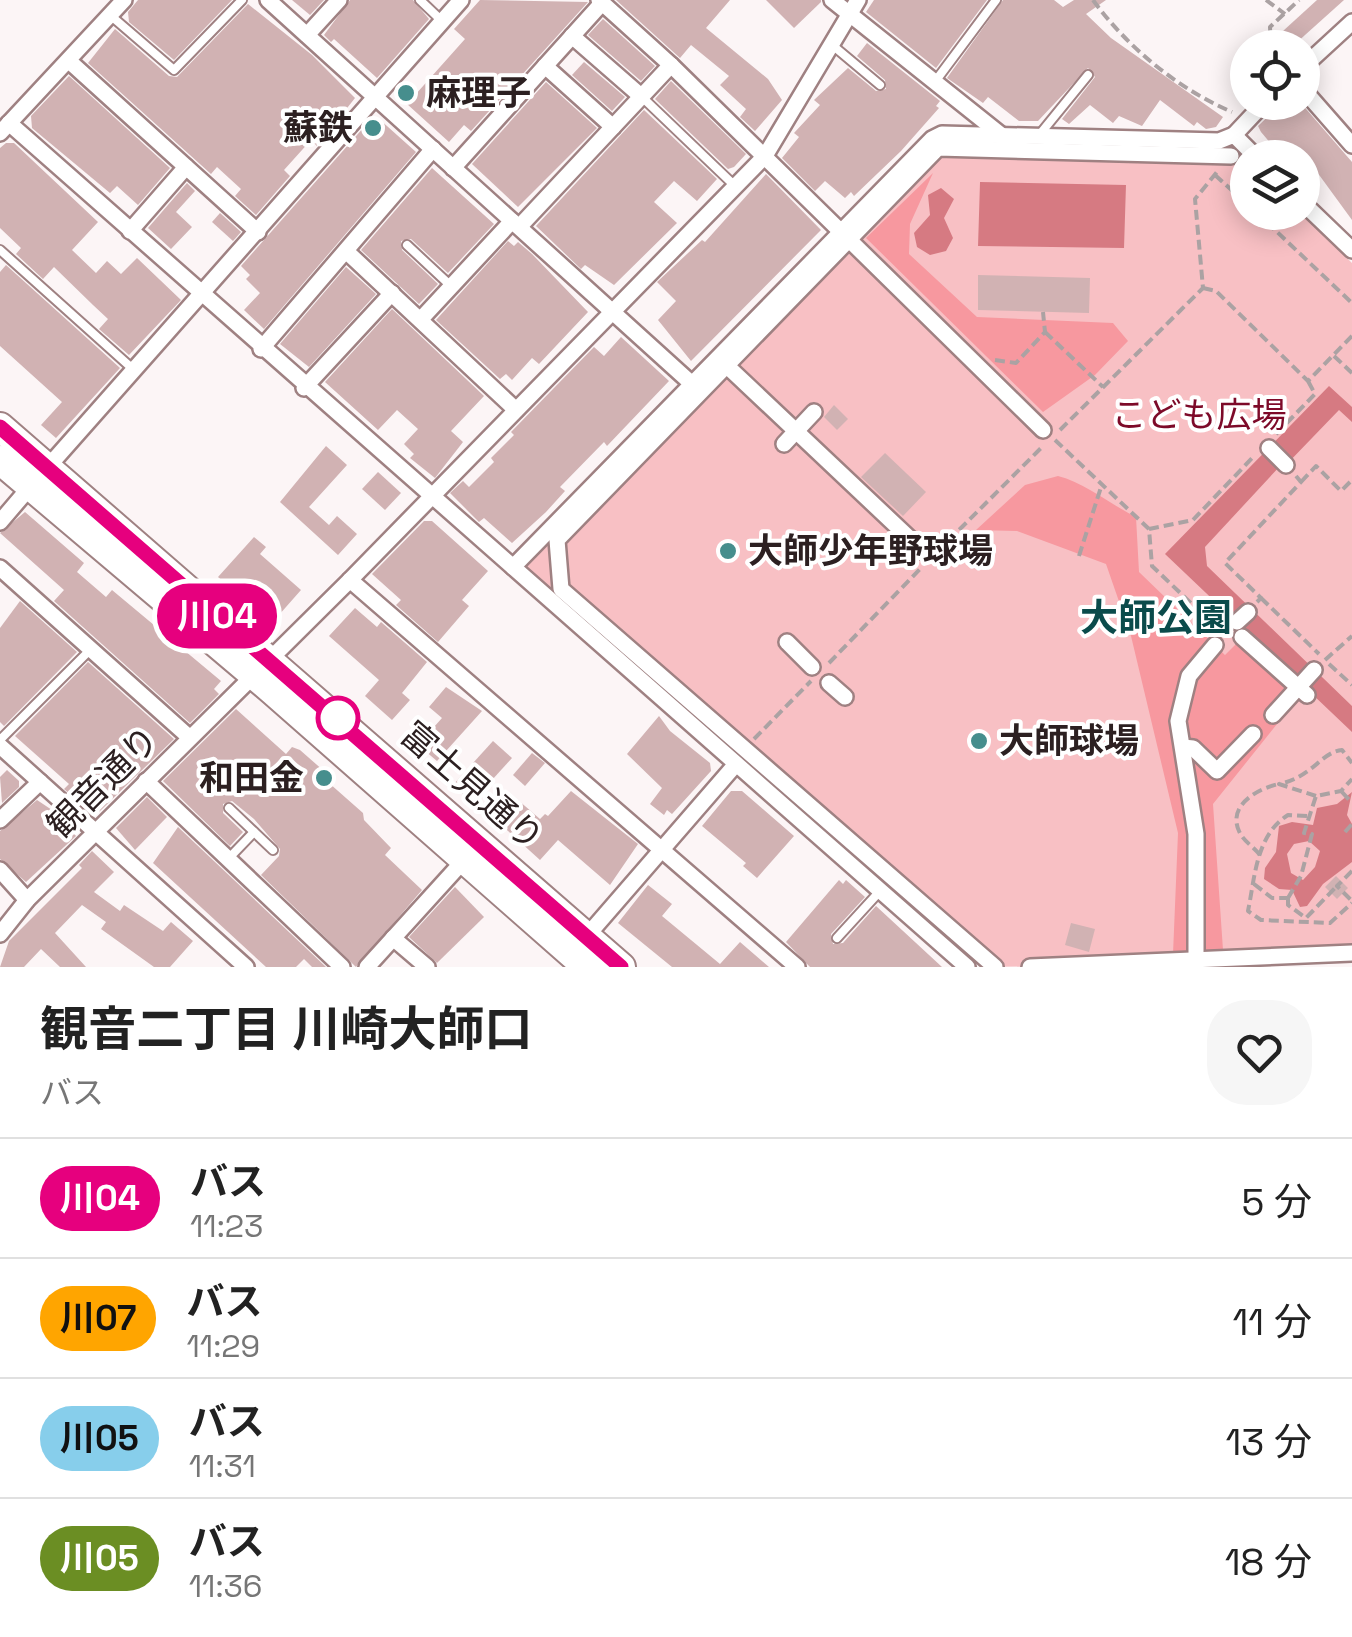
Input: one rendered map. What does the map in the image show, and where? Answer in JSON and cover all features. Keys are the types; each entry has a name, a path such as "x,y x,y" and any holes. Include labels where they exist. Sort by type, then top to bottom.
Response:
{"highway":[{"name":"富士見通り","path":"0,427 39,477 621,967"},
{"name":"富士見通り","path":"0,460 39,477"},
{"name":"富士見通り","path":"261,667 587,967"}],"street":[{"path":"124,0 4,128 130,232 513,567 995,967"},
{"path":"268,0 690,382"},
{"path":"308,35 338,0"},
{"path":"0,522 461,0"},
{"path":"832,0 1000,134"},
{"name":"観音通り","path":"0,934 27,900 350,580 764,156 858,0"},
{"path":"454,168 600,2 672,65 1048,434"},
{"path":"1320,51 1352,22"},
{"path":"572,36 642,97"},
{"path":"69,62 258,232"},
{"path":"421,319 672,65"},
{"path":"545,66 613,127"},
{"path":"1320,108 1352,144"},
{"path":"967,967 562,589 557,540 726,366 932,138 942,134 1000,134 1219,141 1234,135 1248,120"},
{"path":"1234,135 1239,140"},
{"path":"513,567 690,382 938,148 1230,156"},
{"path":"261,349 433,149"},
{"path":"130,232 186,167"},
{"path":"1320,219 1352,250"},
{"path":"346,251 516,410"},
{"path":"304,388 392,292"},
{"path":"726,366 924,552"},
{"path":"784,444 814,412"},
{"path":"1268,448 1286,465"},
{"path":"850,509 864,494"},
{"path":"0,568 189,738"},
{"path":"350,580 797,967"},
{"path":"1242,624 1302,691"},
{"path":"787,642 812,667"},
{"path":"1196,961 1191,805 1178,722 1180,698 1189,676 1215,646"},
{"path":"1273,715 1302,691 1320,665"},
{"path":"828,683 845,696"},
{"path":"1183,747 1193,748 1217,771 1253,734"},
{"path":"0,743 240,965"},
{"path":"594,967 586,936 740,757"},
{"path":"146,781 342,967"},
{"path":"0,820 40,782"},
{"path":"1172,808 1191,805"},
{"path":"367,967 466,858"},
{"path":"0,870 27,900"},
{"path":"393,938 427,967"},
{"path":"1030,967 1352,953"}],"lane":[{"path":"110,15 174,70 242,0"},
{"path":"420,0 442,21"},
{"path":"934,84 996,0"},
{"path":"831,44 880,85"},
{"path":"1039,135 1088,75"},
{"path":"642,97 735,186"},
{"path":"407,246 452,286"},
{"path":"0,250 134,370"},
{"path":"0,743 90,650"},
{"path":"230,808 272,850"},
{"path":"228,859 254,832"},
{"path":"837,938 881,890"}],"path":[{"path":"1093,0 1113,27 1178,82 1230,111"},
{"path":"1266,0 1284,14"},
{"path":"1270,30 1299,0"},
{"path":"740,757 1048,434 1103,387 1202,288 1195,199 1230,157"},
{"path":"1215,175 1230,189"},
{"path":"1275,230 1352,303"},
{"path":"1150,529 1193,520 1315,394 1308,381 1216,292 1202,288"},
{"path":"1043,312 1046,332 1103,387"},
{"path":"971,357 1016,363 1046,332"},
{"path":"1308,381 1352,336"},
{"path":"1333,356 1352,373"},
{"path":"1048,434 1150,529 1152,566 1224,635 1242,624 1261,598"},
{"path":"1286,465 1301,482"},
{"path":"1352,480 1342,491 1316,466 1224,563 1320,665 1352,685"},
{"path":"1079,556 1102,484"},
{"path":"1320,665 1352,636"},
{"path":"1260,855 1240,836 1236,824 1241,804 1256,790 1306,776 1332,751 1342,750 1352,764"},
{"path":"1279,784 1316,796 1341,791 1352,779"},
{"path":"1341,791 1352,803"},
{"path":"1316,796 1304,833 1312,834 1311,845 1288,905 1306,918 1352,871"},
{"path":"1307,819 1288,814 1278,821 1260,855 1248,911 1261,920 1330,923 1352,902 1337,886"},
{"path":"1345,832 1352,824"},
{"path":"1254,884 1272,898 1288,898"}],"green space":[{"name":"大師公園","path":"940,140 1230,149 1230,230 1318,230 1352,263 1352,963 982,967 527,568 527,560"}],"shaded area":[{"path":"933,173 910,224 909,254 977,317 1113,323 1128,341 1095,375 1043,412 866,238"},
{"path":"980,182 1126,185 1124,248 978,246"},
{"path":"941,188 954,199 944,218 953,238 946,251 930,255 917,247 914,233 930,215 928,195"},
{"path":"1329,386 1352,407 1352,422 1339,410 1285,466 1281,465 1205,547 1207,566 1352,706 1352,732 1165,554"},
{"path":"1058,476 1136,517 1139,572 1225,655 1238,642 1297,699 1213,804 1223,950 1173,954 1178,833 1131,636 1106,564 1017,531 976,530 1025,485"},
{"path":"1352,792 1347,815 1352,824 1352,862 1323,884 1307,906 1300,907 1292,890 1279,889 1264,879 1265,868 1276,852 1279,826 1292,822 1313,825 1317,808 1337,804","holes":["1309,841 1320,851 1315,867 1303,880 1291,873 1287,854 1294,844"]}],"building":[{"path":"138,0 232,0 174,60 129,22 128,12"},
{"path":"292,0 324,0 310,15"},
{"path":"350,0 413,0 429,19 377,78 334,39 331,42 324,35"},
{"path":"480,0 588,2 471,131 464,125 449,142 407,104 465,39 454,29"},
{"path":"616,0 730,0 706,28 768,79 782,100 755,131 740,117 746,109 720,85 729,76 691,45 680,58"},
{"path":"766,0 821,0 821,2 794,28"},
{"path":"874,0 987,0 936,68 866,12"},
{"path":"1003,0 1054,0 1063,7 1074,0 1106,0 1086,14 1111,38 1223,117 1216,127 1206,129 1197,122 1194,126 1160,100 1142,126 1119,116 1113,123 1090,105 1069,124 1062,119 1095,77 1088,68 1038,121 1019,121 988,97 983,103 947,78"},
{"path":"1317,0 1344,0 1311,30 1284,30"},
{"path":"248,4 312,55 355,98 317,146 311,140 284,170 290,176 256,215 235,196 241,189 217,167 211,174 88,63 115,29 169,76 177,77"},
{"path":"603,19 655,66 641,81 588,35"},
{"path":"867,43 940,101 936,106 939,108 854,196 851,192 845,198 825,181 815,191 782,158 799,137 794,133 820,105 814,100 848,68 876,91 886,89 885,80 857,56"},
{"path":"584,62 625,97 612,111 572,75"},
{"path":"69,76 170,168 138,205 117,186 110,193 32,128 31,116"},
{"path":"671,81 746,154 734,167 728,169 655,99"},
{"path":"546,82 597,128 518,207 472,164"},
{"path":"644,110 717,179 697,201 674,181 654,202 677,223 614,285 585,265 581,269 536,226"},
{"path":"372,118 378,118 416,152 264,329 244,310 260,293 246,279 250,275 241,266"},
{"path":"1264,120 1316,120 1352,162 1352,220 1320,176 1320,140 1268,140 1258,126"},
{"path":"14,143 98,222 72,250 96,273 107,261 121,274 137,258 181,300 129,355 99,329 108,319 54,267 43,279 16,254 21,248 0,228 0,148"},
{"path":"432,168 494,224 448,273 411,239 401,241 402,250 438,284 419,304 361,250"},
{"path":"766,174 821,230 691,361 658,320 676,301 657,282 702,240 705,242"},
{"path":"187,183 195,191 176,212 192,227 171,249 148,228"},
{"path":"220,213 241,232 233,241 212,222"},
{"path":"508,241 514,246 518,242 532,254 588,312 539,364 532,358 512,380 506,374 500,379 436,320"},
{"path":"6,265 120,368 56,438 41,425 62,402 0,346 0,272"},
{"path":"346,267 376,294 309,367 280,344"},
{"path":"978,275 1090,278 1089,313 978,310"},
{"path":"392,309 484,396 451,431 463,442 435,478 410,458 414,454 404,444 418,429 397,410 378,430 325,382"},
{"path":"621,337 669,381 607,446 604,442 560,487 565,491 512,543 484,518 479,522 450,493 463,481 469,487 494,462 491,458 514,435 511,432 594,347 604,356"},
{"path":"834,405 848,419 837,430 824,417"},
{"path":"326,446 347,465 309,507 329,525 337,516 357,534 338,555 280,502"},
{"path":"885,453 926,492 903,516 861,477"},
{"path":"378,472 401,493 385,510 362,489"},
{"path":"25,512 84,563 77,572 106,597 112,590 221,681 214,689 219,694 190,723 54,601 64,590 0,533"},
{"path":"424,521 432,521 488,571 462,600 469,606 438,642 396,605 401,600 372,574"},
{"path":"254,537 266,547 260,554 301,590 271,624 218,577"},
{"path":"20,601 77,652 4,726 0,722 0,628"},
{"path":"355,608 377,627 381,622 427,662 402,693 410,700 392,720 365,696 379,680 329,636"},
{"path":"88,662 174,739 99,812 91,813 64,789 69,784 15,736"},
{"path":"446,687 482,711 437,761 418,745 442,718 429,707"},
{"path":"236,709 286,754 292,747 300,750 333,779 329,783 363,813 364,820 391,848 385,855 422,890 356,967 261,875 279,856 280,849 254,819 232,801 223,804 223,813 243,832 230,846 163,781"},
{"path":"659,716 670,731 710,763 711,771 672,814 667,810 664,815 650,804 662,788 627,754"},
{"path":"493,741 512,758 472,802 453,785"},
{"path":"532,753 545,763 525,786 513,775"},
{"path":"7,770 19,781 19,787 2,803 0,777"},
{"path":"571,791 638,844 610,885 558,840 540,860 498,822 518,800 540,819 548,816"},
{"path":"731,791 742,791 794,836 757,878 743,866 746,863 702,826"},
{"path":"147,797 167,817 135,850 116,828"},
{"path":"37,800 58,814 76,836 26,882 0,859 0,831"},
{"path":"178,827 326,967 312,967 304,959 296,967 266,967 153,863"},
{"path":"92,851 114,872 94,892 120,911 124,905 163,931 171,922 193,941 170,967 154,967 101,929 106,922 82,905 55,933 86,967 60,967 41,949 24,967 0,967 9,941 82,868 79,865"},
{"path":"1336,876 1348,888 1337,899 1325,887"},
{"path":"839,880 843,884 846,880 865,897 831,934 833,944 843,943 876,906 942,967 810,967 786,942"},
{"path":"648,885 672,904 662,916 720,964 740,942 769,967 672,967 618,923"},
{"path":"455,887 484,917 437,963 409,937"},
{"path":"1071,923 1095,929 1089,952 1065,945"}],"bus line":[{"name":"川04","path":"0,427 621,967"}],"place":[{"name":"麻理子","path":"406,93"},
{"name":"蘇鉄","path":"373,128"},
{"name":"大師少年野球場","path":"728,551"},
{"name":"大師球場","path":"979,741"},
{"name":"和田金","path":"324,778"}],"district":[{"name":"大師公園","path":"1156,618"}],"park label":[{"name":"こども広場","path":"1199,415"}]}
